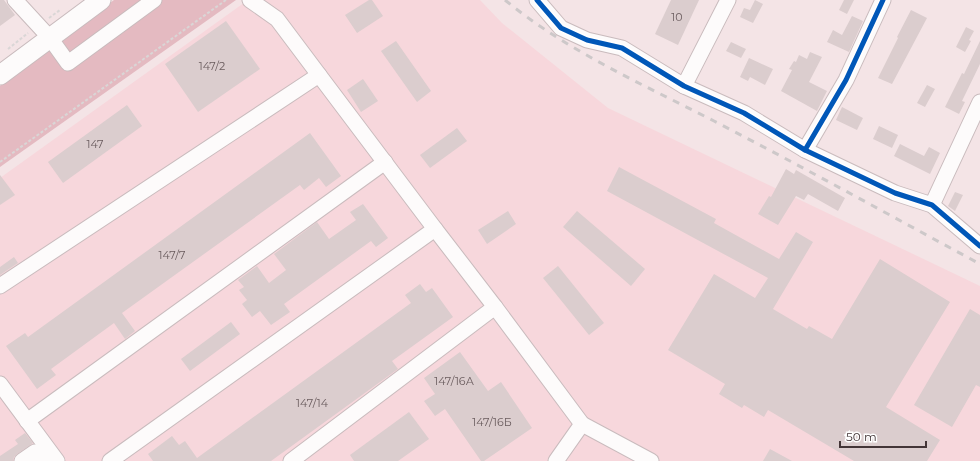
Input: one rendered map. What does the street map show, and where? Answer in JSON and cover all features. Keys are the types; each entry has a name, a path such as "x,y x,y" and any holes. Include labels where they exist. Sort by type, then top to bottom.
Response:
{"main road":[{"path":"0,75 101,0"}],"street":[{"path":"15,0 50,38 68,64 154,0"},
{"path":"250,0 277,19 582,424 651,461"},
{"path":"537,0 561,28 587,40 622,48 684,86 744,113 806,150 895,193 932,205 980,246"},
{"path":"684,86 728,0"},
{"path":"806,150 846,80 883,0"},
{"path":"0,286 319,75"},
{"path":"932,205 980,102"},
{"path":"27,421 385,162"},
{"path":"110,461 435,229"},
{"path":"291,461 495,308"},
{"path":"0,384 57,461"},
{"path":"556,461 582,424"},
{"path":"22,461 35,452 41,461"}],"path":[{"path":"0,162 226,0"}],"shaded area":[{"path":"114,0 236,0 0,167 0,86"},
{"path":"248,0 480,0 502,23 608,108 980,286 980,461 0,461 0,178"}],"building":[{"path":"0,0 4,0 15,15 0,26"},
{"path":"369,0 372,0 383,16 357,33 345,15"},
{"path":"671,0 699,0 678,45 655,34"},
{"path":"755,0 763,4 753,23 740,17 744,8 750,10"},
{"path":"844,0 854,0 847,14 839,10"},
{"path":"911,10 927,18 892,84 878,78"},
{"path":"852,16 863,21 849,52 827,42 833,30 842,35"},
{"path":"226,21 260,69 198,112 165,64"},
{"path":"966,27 974,31 965,52 956,47"},
{"path":"396,41 431,91 417,102 381,51"},
{"path":"980,41 980,64 962,101 965,102 959,114 945,107 962,73 964,74"},
{"path":"731,42 746,49 741,58 726,51"},
{"path":"810,52 822,57 809,82 827,91 817,111 781,91 792,70 789,69 794,61 796,62 799,55 807,59"},
{"path":"749,58 773,69 765,85 750,77 748,81 740,77"},
{"path":"363,79 378,101 361,112 347,90"},
{"path":"927,85 935,89 925,107 917,103"},
{"path":"127,105 142,126 63,183 48,162"},
{"path":"842,107 863,118 857,130 836,120"},
{"path":"879,126 898,135 892,148 873,139"},
{"path":"457,128 467,141 430,168 420,155"},
{"path":"310,133 341,176 326,187 319,178 304,190 300,185 122,313 135,331 125,339 114,323 51,369 56,375 37,389 6,346 25,333 28,337"},
{"path":"900,144 924,156 929,147 940,153 930,174 894,156"},
{"path":"619,167 716,219 714,223 779,259 796,232 813,242 773,309 807,329 809,326 832,339 880,259 950,302 886,407 940,440 927,461 854,461 768,410 764,417 744,405 742,408 719,394 725,384 668,350 714,274 755,298 768,278 607,191"},
{"path":"786,169 794,174 796,170 845,198 838,211 808,194 804,200 796,196 778,225 758,214 769,196 771,197"},
{"path":"0,175 15,195 0,205"},
{"path":"955,192 963,195 955,211 948,206"},
{"path":"363,204 388,238 376,247 371,241 284,304 290,312 271,325 260,311 252,317 242,304 247,300 239,290 244,287 238,280 257,266 269,283 286,270 274,254 317,222 329,239 356,220 350,212"},
{"path":"508,211 516,224 487,244 478,230"},
{"path":"577,211 645,269 631,286 563,227"},
{"path":"14,257 18,263 0,275 0,267"},
{"path":"558,266 604,323 589,335 543,278"},
{"path":"420,284 426,292 432,288 453,317 392,361 398,369 271,461 153,461 148,454 172,436 179,445 185,441 197,458 411,303 405,295"},
{"path":"970,309 980,315 980,387 976,385 952,427 914,405"},
{"path":"231,322 240,334 190,371 181,359"},
{"path":"460,352 488,391 501,382 532,428 484,461 481,461 445,409 435,416 424,401 435,394 424,378"},
{"path":"409,412 429,439 398,461 354,461 350,455"},
{"path":"25,433 33,443 17,454 13,461 0,461 0,456 18,444 15,440"},
{"path":"770,449 792,461 763,461"}],"railway":[{"path":"505,0 529,18 579,51 781,156 980,264"}],"cycle path":[{"path":"537,0 561,28 587,40 622,48 684,86 744,113 805,150 895,193 932,205 980,246"},
{"path":"805,150 846,80 883,0"}]}
